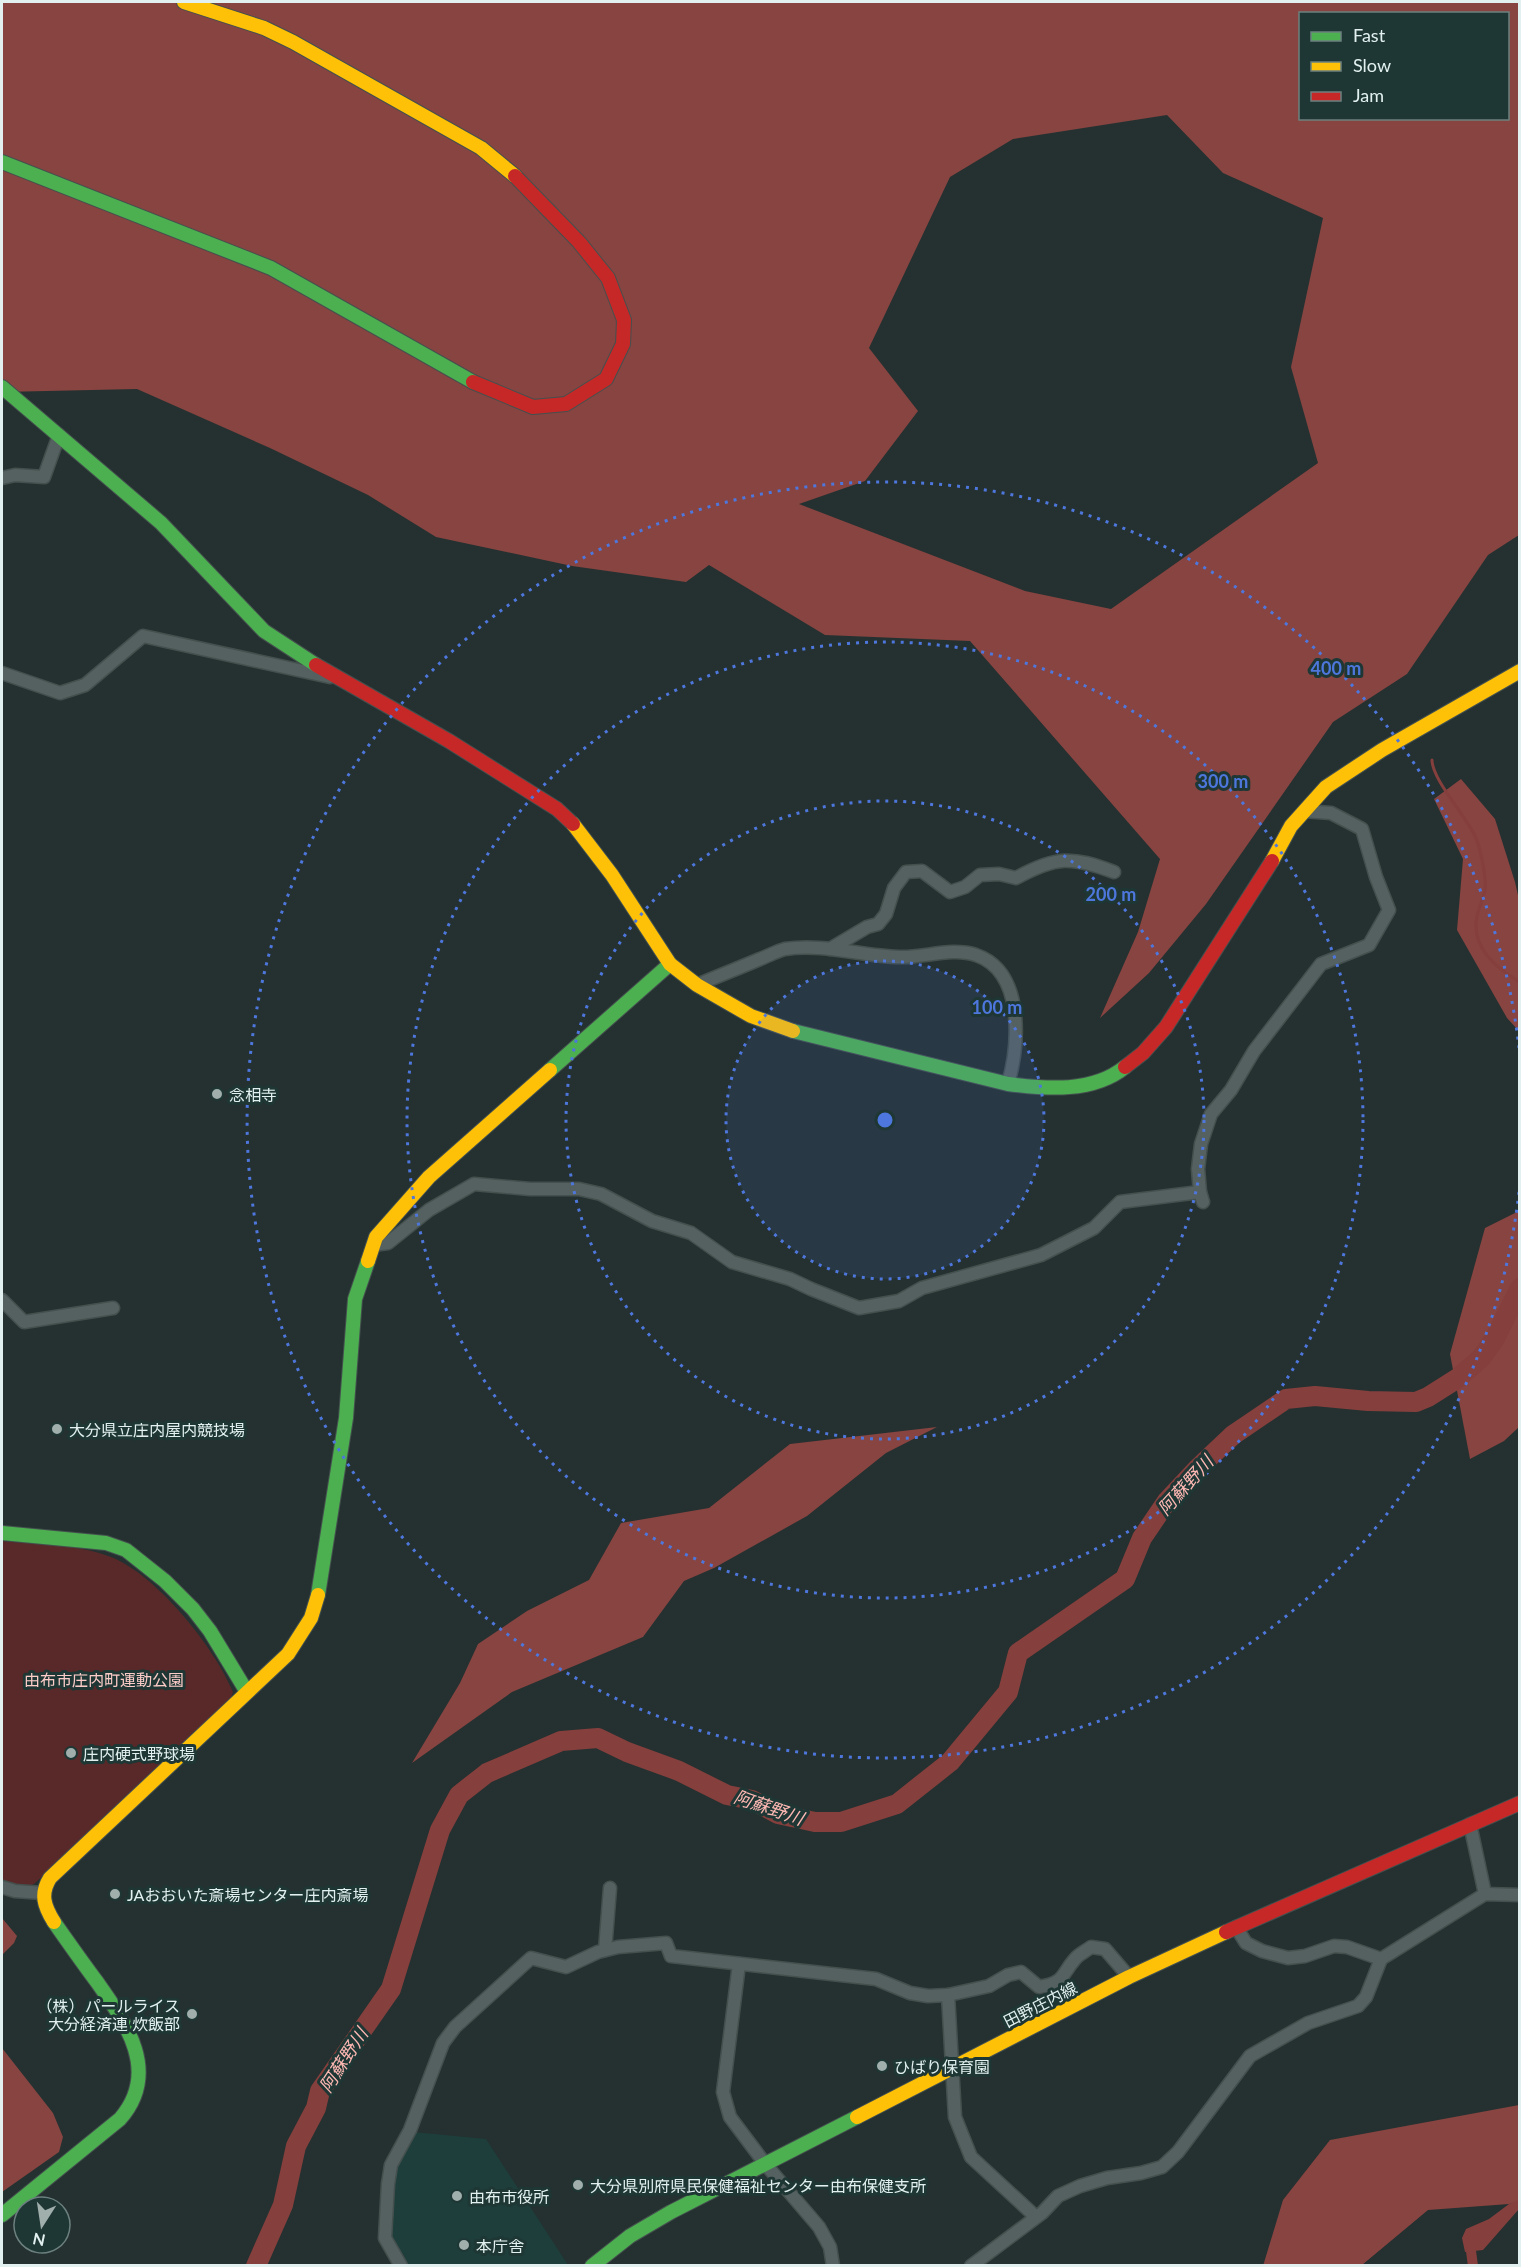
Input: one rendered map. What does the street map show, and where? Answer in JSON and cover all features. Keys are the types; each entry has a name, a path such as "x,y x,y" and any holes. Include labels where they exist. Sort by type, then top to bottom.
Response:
{"street":[{"path":"2,162 272,268 480,386 533,407 566,404 606,380 623,344 624,321 608,278 536,195 507,168 481,148 293,42 264,28 184,2"},
{"path":"2,387 161,523 264,631 557,809 574,825 612,875 670,964 696,985 752,1016 794,1032 1008,1084 1044,1089 1088,1084 1118,1073 1143,1053 1166,1027 1268,868 1290,826 1326,787 1382,750 1520,671"},
{"path":"2,478 15,475 44,477 59,435"},
{"path":"2,673 60,693 85,685 143,636 338,678"},
{"path":"373,1245 388,1243 429,1210 474,1184 530,1189 579,1189 601,1194 652,1221 692,1233 732,1262 790,1279 859,1308 899,1301 922,1288 1041,1255 1094,1228 1120,1202 1201,1197 1198,1168 1201,1144 1211,1114 1231,1090 1254,1051 1321,963 1369,945 1389,910 1376,877 1362,828 1331,813 1304,811"},
{"path":"830,949 867,927 878,924 886,914 894,888 906,872 922,871 950,892 964,887 980,875 999,874 1016,878 1041,865 1067,859 1092,863 1114,872"},
{"path":"696,985 784,949 830,949 900,957 949,952 976,955 998,969 1015,1009 1016,1038 1013,1066 1008,1084"},
{"path":"2,2215 120,2119 132,2102 138,2079 138,2055 129,2030 45,1910 42,1893 48,1880 65,1862 288,1654 311,1618 319,1590 346,1418 354,1299 376,1237 429,1177 670,964"},
{"path":"2,1300 24,1322 112,1308"},
{"path":"2,1533 106,1543 126,1550 165,1581 193,1609 210,1631 248,1692"},
{"name":"田野庄内線","path":"592,2265 650,2223 1129,1977 1236,1927 1520,1803"},
{"path":"1470,1824 1485,1894"},
{"path":"2,1887 15,1891 42,1893"},
{"path":"605,1950 610,1888"},
{"path":"971,2265 1036,2217 1058,2196 1080,2186 1107,2178 1141,2174 1162,2167 1178,2152 1250,2056 1308,2023 1358,2006 1366,1997 1381,1959 1485,1894 1520,1895"},
{"path":"1236,1927 1246,1943 1262,1951 1288,1958 1305,1956 1334,1946 1347,1947 1381,1959"},
{"path":"401,2265 385,2238 391,2164 410,2130 443,2043 455,2027 531,1958 566,1967 605,1950 666,1943 671,1956 876,1979 910,1993 928,1996 948,1995 988,1986 1008,1975 1021,1972 1039,1987 1050,1985 1064,1977 1076,1958 1091,1947 1105,1949 1129,1977"},
{"path":"739,1964 723,2092 730,2117 766,2165 819,2228 830,2247 833,2265"},
{"path":"948,1995 955,2118 971,2157 1036,2217"}],"shaded area":[{"path":"2,2 1519,2 1519,535 1488,555 1407,674 1333,722 1206,904 1149,973 1100,1018 1138,932 1160,859 970,641 825,635 709,565 686,582 572,566 436,537 368,495 270,448 137,389 2,392","holes":["1167,115 1223,173 1323,218 1291,367 1318,463 1111,609 1025,591 799,504 865,481 918,411 869,348 950,177 1013,139"]},
{"path":"1461,779 1495,819 1515,882 1520,904 1519,1031 1507,1018 1457,930 1463,859 1434,799"},
{"path":"1519,1211 1519,1427 1504,1441 1470,1459 1450,1354 1485,1228"},
{"path":"937,1427 886,1453 807,1516 714,1568 684,1581 643,1637 512,1692 412,1763 460,1683 478,1644 527,1611 589,1580 621,1523 709,1508 790,1444"},
{"path":"2,1918 17,1936 14,1943 2,1955"},
{"path":"2,2048 53,2113 63,2137 59,2152 2,2192"},
{"path":"1519,2105 1519,2202 1428,2210 1362,2265 1263,2266 1283,2200 1330,2140"},
{"name":"由布市役所","path":"413,2132 486,2139 568,2265 406,2265 404,2256 385,2233 395,2159"},
{"path":"1519,2200 1519,2209 1483,2250 1465,2252 1462,2238 1466,2229 1489,2219 1509,2204"}],"green space":[{"name":"由布市庄内町運動公園","path":"2,1541 85,1550 111,1557 129,1566 165,1596 199,1635 233,1692 230,1701 34,1884 22,1887 2,1882"}],"waterway":[{"path":"1432,760 1437,777 1470,827 1479,847 1485,885 1476,921 1480,944 1497,966 1520,982"},
{"name":"阿蘇野川","path":"256,2266 283,2205 296,2146 316,2108 320,2091 391,1989 440,1830 459,1795 487,1773 561,1741 598,1738 627,1752 679,1771 727,1795 752,1800 778,1814 815,1822 841,1822 897,1804 950,1762 1008,1692 1018,1653 1125,1579 1142,1538 1167,1501 1233,1435 1286,1399 1315,1396 1368,1401 1416,1402 1428,1397 1458,1378 1481,1358 1494,1340 1520,1288"},
{"path":"1471,2251 1473,2266"}],"traffic: fast":[{"path":"2,162 271,268 473,382"},
{"path":"2,387 161,523 264,631 316,665"},
{"path":"550,1070 670,964"},
{"path":"793,1031 1023,1086 1054,1088 1084,1085 1099,1081 1125,1067"},
{"path":"318,1595 346,1418 355,1299 368,1261"},
{"path":"2,1533 106,1543 126,1550 165,1581 193,1609 210,1631 247,1692"},
{"path":"2,2215 120,2119 132,2101 138,2084 135,2048 128,2031 119,2014 54,1922"},
{"path":"592,2266 630,2236 671,2212 857,2117"}],"traffic: slow":[{"path":"184,2 264,28 293,42 481,148 515,176"},
{"path":"1272,861 1291,826 1326,787 1382,750 1520,671"},
{"path":"573,824 612,875 670,964 697,985 751,1016 793,1031"},
{"path":"368,1261 376,1237 429,1177 550,1070"},
{"path":"54,1922 44,1900 45,1889 50,1878 288,1654 311,1618 318,1595"},
{"path":"857,2117 1129,1977 1226,1932"}],"traffic: jam":[{"path":"473,382 533,407 566,404 606,379 623,344 624,320 608,278 579,242 515,176"},
{"path":"316,665 449,741 557,809 573,824"},
{"path":"1125,1067 1143,1053 1166,1027 1272,861"},
{"path":"1226,1932 1520,1803"}],"place":[{"name":"念相寺","path":"217,1094"},
{"name":"大分県立庄内屋内競技場","path":"57,1429"},
{"name":"庄内硬式野球場","path":"71,1753"},
{"name":"JAおおいた斎場センター庄内斎場","path":"115,1894"},
{"name":"（株）パールライス 大分経済連 炊飯部","path":"192,2014"},
{"name":"ひばり保育園","path":"882,2066"},
{"name":"大分県別府県民保健福祉センター由布保健支所","path":"578,2185"},
{"name":"由布市役所","path":"457,2196"},
{"name":"本庁舎","path":"464,2245"}]}
